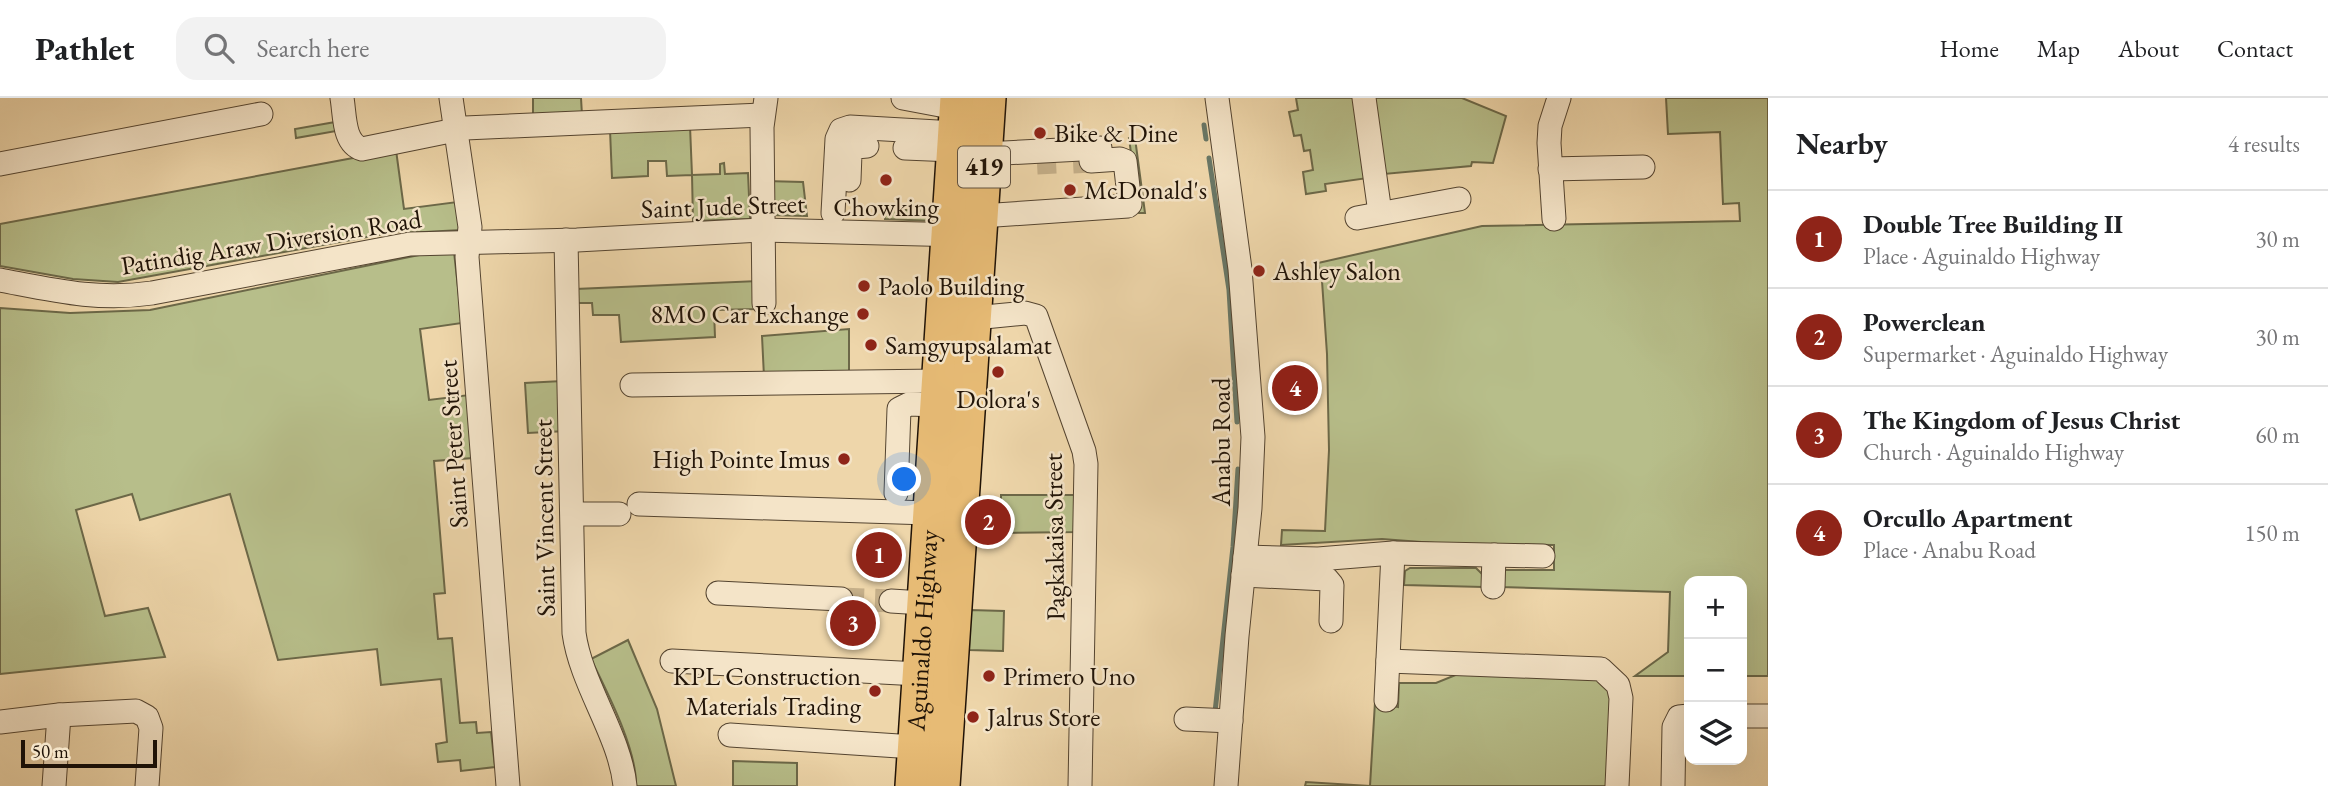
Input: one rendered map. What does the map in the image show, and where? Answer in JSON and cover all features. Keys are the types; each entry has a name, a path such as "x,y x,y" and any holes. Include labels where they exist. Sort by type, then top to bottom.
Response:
{"highway":[{"name":"Aguinaldo Highway","path":"943,786 974,318 965,135 989,98"},
{"name":"Aguinaldo Highway","path":"912,786 919,674 907,602 929,513 936,403 969,229"}],"street":[{"path":"342,98 349,138 354,146 367,149 465,128 764,107 761,230 764,303"},
{"name":"Saint Peter Street","path":"451,98 470,228 467,257 508,786"},
{"path":"903,98 965,135 1079,159"},
{"name":"Anabu Road","path":"1217,98 1237,236 1251,393 1252,460 1226,786"},
{"path":"1364,98 1380,213"},
{"path":"1554,219 1550,126 1559,98"},
{"path":"0,164 236,108 261,114"},
{"path":"965,135 886,147 856,147 850,153 847,202 833,210 837,139 841,130 850,127 965,135 1079,159"},
{"name":"Saint Jude Street","path":"468,242 761,230 969,229 1121,208 1130,204 1127,164 1123,159 1079,159"},
{"path":"1550,169 1643,167"},
{"path":"1357,218 1459,199"},
{"name":"Saint Vincent Street","path":"566,240 574,386 576,645 621,764 625,786"},
{"name":"Patindig Araw Diversion Road","path":"0,280 88,296 117,297 152,293 398,246 468,242"},
{"name":"Pagkakaisa Street","path":"974,318 1024,313 1036,316 1084,451 1086,464 1080,786"},
{"path":"632,385 936,403"},
{"path":"895,493 899,410 905,404 936,403"},
{"path":"573,514 629,509 929,513"},
{"path":"1244,566 1394,553 1543,556"},
{"path":"1387,699 1394,553"},
{"path":"1493,587 1494,555"},
{"path":"1244,566 1327,579 1332,584 1331,621"},
{"path":"718,593 841,599"},
{"path":"672,661 919,674"},
{"path":"1388,661 1601,669 1618,684 1620,698 1617,786"},
{"path":"0,722 59,715 136,711 147,717 151,729 147,786"},
{"path":"54,786 59,715"},
{"path":"1674,786 1675,722 1679,717 1684,716"},
{"path":"1747,716 1768,716"},
{"path":"1186,719 1231,721"},
{"path":"730,735 914,747"}],"green space":[{"path":"533,98 581,98 582,115 533,117"},
{"path":"1296,98 1358,98 1368,178 1325,184 1326,191 1306,194 1303,172 1313,170 1310,150 1304,151 1301,135 1294,136 1289,112 1298,110"},
{"path":"1373,98 1462,98 1506,116 1493,163 1472,162 1471,166 1384,174"},
{"path":"1666,98 1768,98 1768,676 1747,676 1747,576 1684,576 1684,676 1635,676 1668,652 1670,592 1501,587 1504,570 1554,570 1554,545 1448,544 1382,539 1281,545 1282,530 1325,531 1329,450 1327,354 1322,281 1318,263 1482,226 1740,221 1739,203 1723,204 1720,132 1668,134"},
{"path":"341,121 342,130 296,138 295,129"},
{"path":"690,126 692,175 667,176 666,161 648,161 648,176 612,178 610,130"},
{"path":"1129,138 1135,138 1145,213 1139,213"},
{"path":"396,150 404,209 457,202 461,230 407,233 406,230 118,282 73,279 0,266 0,224"},
{"path":"724,163 725,174 748,173 750,219 693,221 692,175 720,174 720,164"},
{"path":"765,181 803,182 807,216 767,215"},
{"path":"885,209 925,211 925,214 933,215 933,221 885,219"},
{"path":"454,252 462,323 420,329 429,400 469,395 473,458 434,461 445,593 434,594 438,639 452,638 460,723 476,722 477,733 491,732 495,767 461,771 460,760 438,762 436,744 447,742 441,679 381,685 377,649 278,660 230,494 140,520 132,494 76,510 105,616 148,608 165,657 0,674 0,308 70,313 150,310 424,254"},
{"path":"758,281 759,309 714,310 715,337 621,342 619,315 593,315 592,303 576,303 576,289"},
{"path":"849,329 849,375 764,377 762,336"},
{"path":"562,381 566,431 528,433 525,383"},
{"path":"1001,495 1080,495 1079,532 1001,533"},
{"path":"1410,568 1476,568 1483,575 1483,587 1404,585 1405,571"},
{"path":"970,610 1004,611 1003,651 969,650"},
{"path":"628,640 657,709 676,786 636,786 632,755 626,738 591,659"},
{"path":"1458,674 1588,676 1608,684 1612,698 1609,786 1370,786 1375,702 1398,707 1399,683 1436,683"},
{"path":"733,761 797,763 797,786 733,786"},
{"path":"1306,782 1370,786 1305,786"}],"waterway":[{"path":"1204,125 1206,139"},
{"path":"1209,158 1229,290 1237,422"},
{"path":"1215,712 1233,547 1238,469"}],"tunnel":[{"path":"1073,162 1091,161"},
{"path":"1037,163 1056,162"},
{"path":"841,599 891,601"}],"place":[{"name":"Bike & Dine","path":"1040,133"},
{"name":"Chowking","path":"886,180"},
{"name":"McDonald's","path":"1070,190"},
{"name":"Ashley Salon","path":"1259,271"},
{"name":"Paolo Building","path":"864,286"},
{"name":"8MO Car Exchange","path":"863,314"},
{"name":"Samgyupsalamat","path":"871,345"},
{"name":"Dolora's","path":"998,372"},
{"name":"Orcullo Apartment","path":"1295,388"},
{"name":"High Pointe Imus","path":"844,459"},
{"name":"Powerclean","path":"988,522"},
{"name":"Double Tree Building II","path":"879,555"},
{"name":"The Kingdom of Jesus Christ","path":"853,623"},
{"name":"Primero Uno","path":"989,676"},
{"name":"KPL Construction Materials Trading","path":"875,691"},
{"name":"Jalrus Store","path":"973,717"}]}
